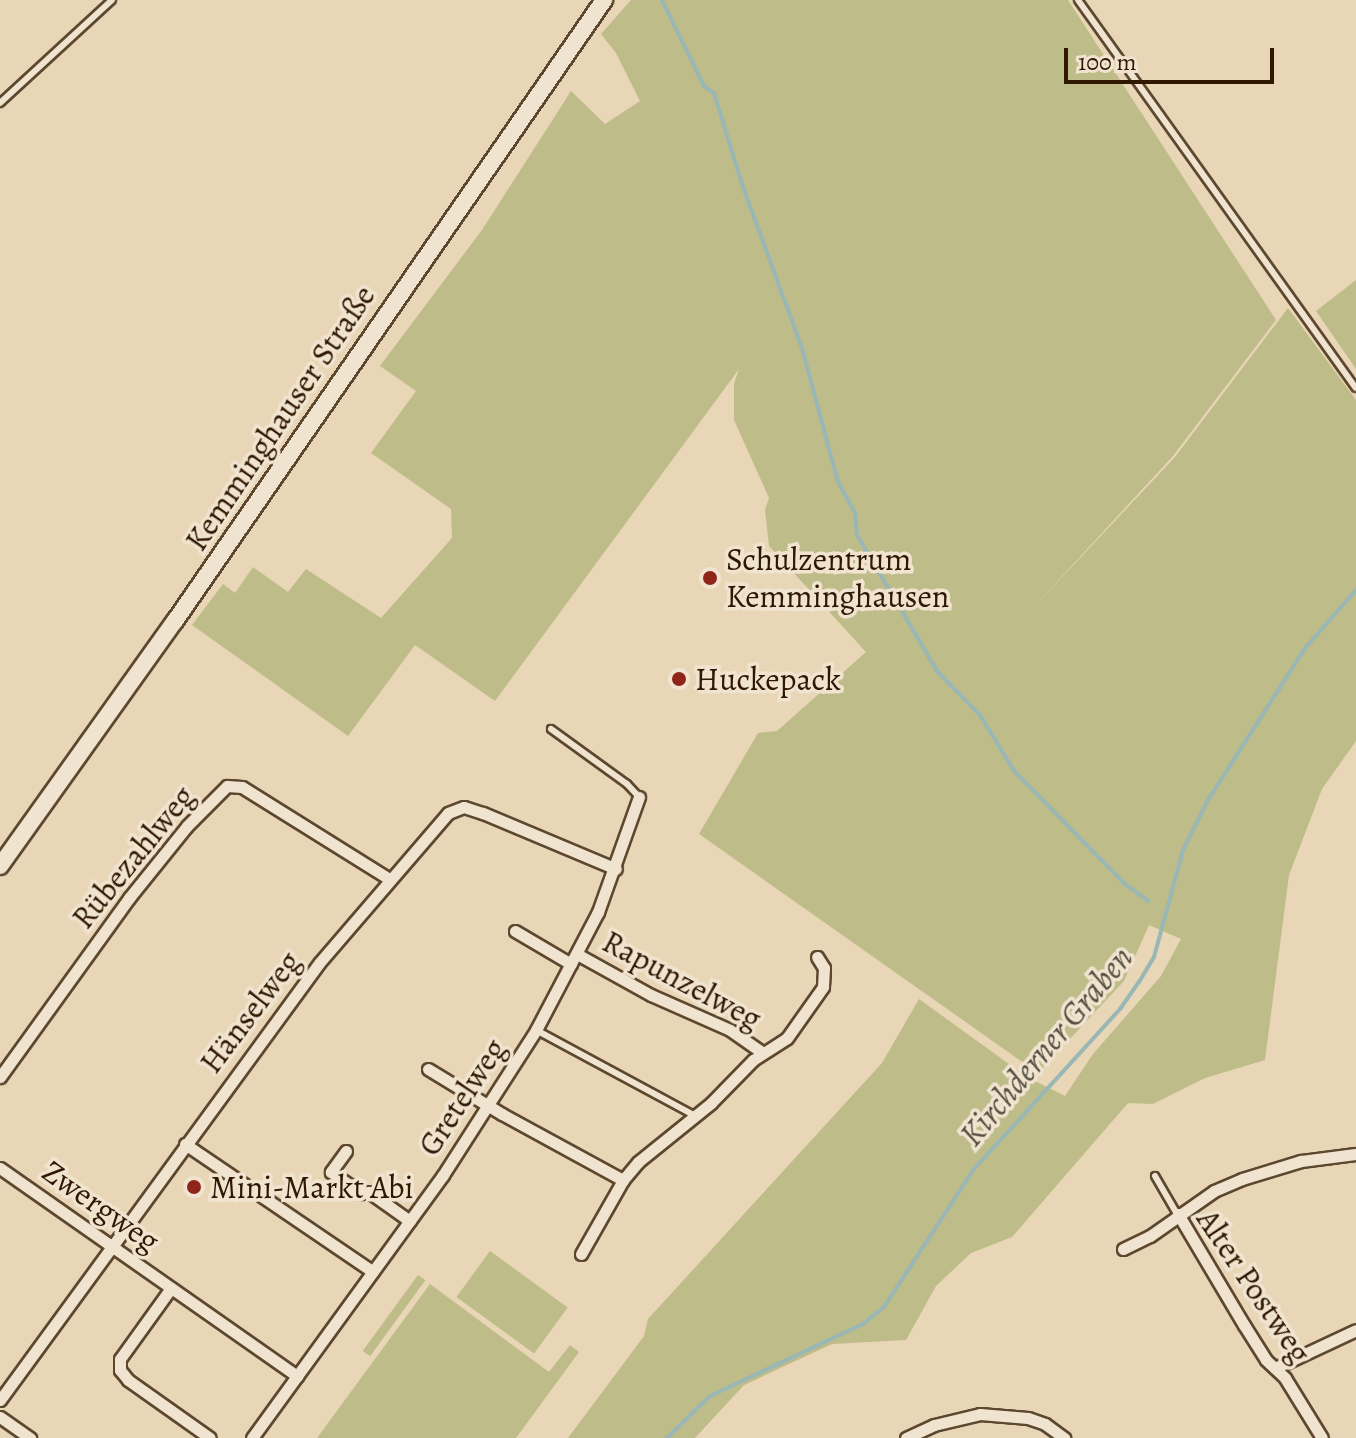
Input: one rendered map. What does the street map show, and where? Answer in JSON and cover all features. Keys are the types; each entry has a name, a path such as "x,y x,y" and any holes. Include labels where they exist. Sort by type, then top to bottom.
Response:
{"main road":[{"name":"Kemminghauser Straße","path":"0,866 175,621 604,0"}],"street":[{"name":"Rübezahlweg","path":"0,1077 129,898 187,826 227,786 242,787 389,879"},
{"name":"Gretelweg","path":"252,1438 410,1221 489,1107 536,1030 574,959 616,869 639,797"},
{"name":"Hänselweg","path":"0,1400 311,974 448,813 464,807 616,869"},
{"name":"Rapunzelweg","path":"515,931 730,1030 763,1053"},
{"path":"581,1254 623,1180 638,1162 696,1116 763,1053 787,1038 823,987 826,978 817,957"},
{"path":"428,1069 489,1107 623,1180"},
{"path":"185,1144 373,1272"},
{"path":"346,1151 331,1172 361,1193 369,1192 410,1221"},
{"path":"1178,1214 1214,1191 1271,1169 1356,1154"},
{"name":"Zwergweg","path":"0,1168 297,1376"},
{"name":"Alter Postweg","path":"1123,1249 1150,1236 1178,1214 1244,1325 1285,1378 1322,1438"},
{"name":"Zwergweg","path":"171,1288 120,1359 120,1370 128,1380 210,1438"},
{"path":"1275,1368 1302,1352 1356,1330"},
{"path":"906,1438 934,1425 980,1414 1028,1418 1045,1424 1064,1438"},
{"path":"0,1417 30,1438"}],"lane":[{"path":"0,103 112,0"},
{"path":"1078,0 1356,388"},
{"path":"551,729 627,784 639,797"},
{"path":"536,1030 696,1116"},
{"path":"1155,1176 1178,1214"}],"shaded area":[{"path":"631,0 1068,0 1276,320 1173,456 1032,609 1175,457 1288,308 1356,400 1356,741 1322,789 1289,875 1265,1060 1205,1078 1153,1104 1128,1103 1012,1237 971,1253 936,1286 906,1340 832,1344 744,1385 695,1438 568,1438 644,1336 648,1319 882,1063 919,999 1027,1077 1065,1096 1093,1054 1161,976 1181,939 1149,925 1124,981 1040,1071 1021,1061 699,834 758,733 777,731 866,652 769,546 765,510 769,498 734,420 734,384 739,369 495,701 415,645 348,736 192,625 223,584 235,593 253,567 288,592 306,569 381,618 452,538 451,509 371,453 416,391 380,366 482,230 571,91 605,124 640,101 616,53 601,34"},
{"path":"1356,280 1356,369 1316,311"},
{"path":"490,1251 568,1307 534,1354 456,1297"},
{"path":"418,1275 425,1280 370,1356 363,1351"},
{"path":"430,1284 549,1372 570,1345 579,1352 516,1438 317,1438"}],"waterway":[{"path":"662,0 704,86 714,93 743,187 802,348 838,482 855,513 857,535 937,671 980,715 1014,771 1125,884 1148,901"},
{"name":"Kirchderner Graben","path":"667,1438 710,1396 863,1324 884,1307 974,1169 1120,1009 1139,982 1154,957 1183,850 1208,800 1306,647 1356,590"}],"place":[{"name":"Schulzentrum Kemminghausen","path":"710,578"},
{"name":"Huckepack","path":"679,679"},
{"name":"Mini-Markt Abi","path":"194,1187"}]}
